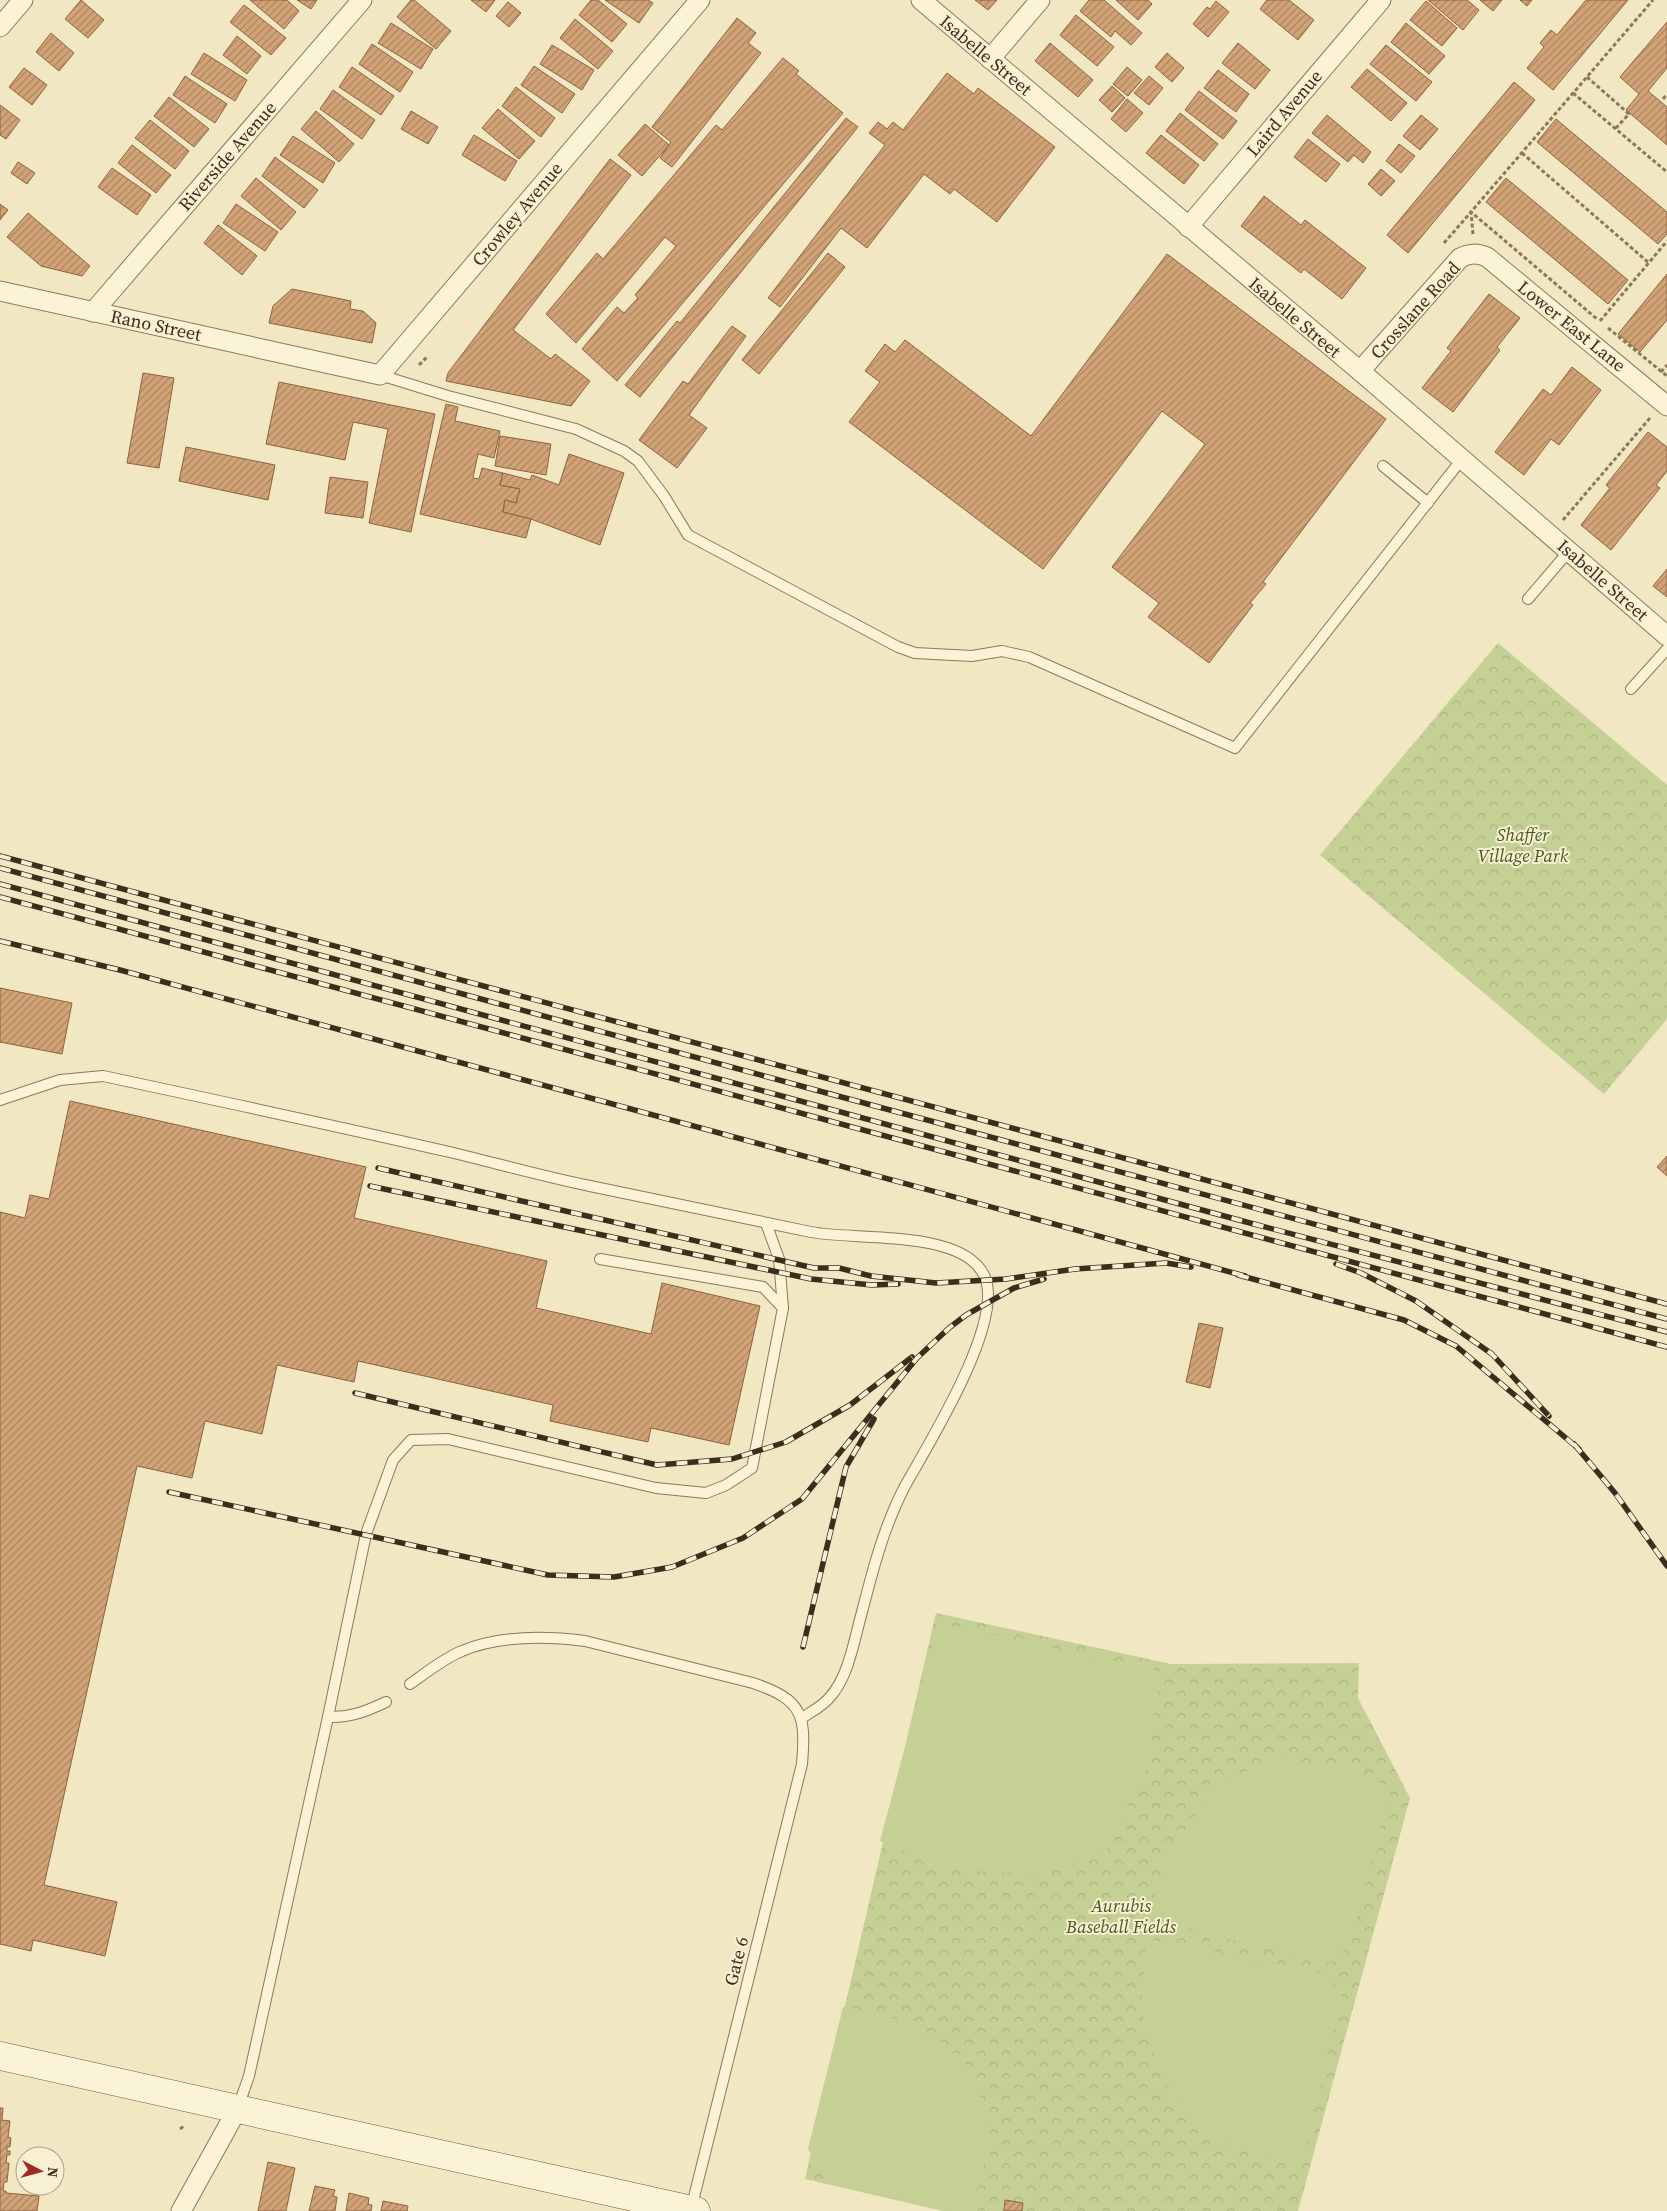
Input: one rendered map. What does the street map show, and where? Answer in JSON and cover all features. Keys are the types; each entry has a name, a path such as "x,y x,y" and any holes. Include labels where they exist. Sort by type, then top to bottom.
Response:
{"main road":[{"path":"0,2056 694,2210"}],"street":[{"path":"0,27 23,0"},
{"name":"Riverside Avenue","path":"93,312 362,0"},
{"name":"Crowley Avenue","path":"380,375 700,0"},
{"name":"Isabelle Street","path":"921,0 1360,371 1667,636"},
{"path":"990,58 1040,0"},
{"name":"Laird Avenue","path":"1188,227 1380,0"},
{"name":"Crosslane Road","path":"1360,371 1460,258 1473,253"},
{"name":"Lower East Lane","path":"1473,253 1487,256 1660,410"},
{"name":"Rano Street","path":"0,291 380,375"},
{"path":"181,2211 238,2108"}],"lane":[{"path":"380,375 448,396 576,429 624,451 638,461 688,535 898,647 915,653 972,656 1002,651 1029,657 1235,748 1462,459"},
{"path":"1383,466 1428,502"},
{"path":"1528,599 1569,551"},
{"path":"1631,689 1667,649"},
{"path":"0,1100 60,1080 103,1076 454,1153 586,1186 821,1234 932,1243 952,1248 968,1256 978,1267 986,1280 988,1303 968,1370 896,1504 884,1532 844,1671 828,1700 802,1718 786,1699 773,1690 753,1682 585,1641 565,1638 522,1638 490,1643 461,1651 410,1684"},
{"path":"238,2108 249,2076 366,1534 393,1460 411,1440 448,1438 656,1488 706,1493 726,1485 752,1468 783,1308 779,1259 766,1222"},
{"path":"600,1259 763,1287 783,1308"},
{"path":"328,1716 338,1717 365,1712 386,1702"},
{"name":"Gate 6","path":"694,2210 802,1764 804,1734 802,1718"}],"path":[{"path":"1473,230 1471,212 1653,0"},
{"path":"1587,77 1629,114 1616,128"},
{"path":"1573,93 1667,172"},
{"path":"1663,99 1667,94"},
{"path":"1522,153 1649,263"},
{"path":"1471,212 1667,376"},
{"path":"1600,321 1667,241"},
{"path":"419,364 428,356"},
{"path":"1657,377 1667,365"},
{"path":"1560,525 1660,410"}],"green space":[{"name":"Shaffer Village Park","path":"1498,643 1667,785 1667,1019 1604,1094 1320,855"},
{"name":"Aurubis Baseball Fields","path":"936,1613 1171,1664 1359,1663 1358,1698 1410,1798 1298,2211 943,2211 805,2179"},
{"path":"938,1623 1161,1671 1146,1768 1107,1850 1040,1875 954,1870 880,1841"},
{"path":"1274,1757 1346,1768 1391,1787 1350,1943 1330,1964 1150,1919 1163,1862 1213,1790"},
{"path":"1146,1939 1325,1974 1342,1997 1301,2163 1240,2150 1191,2122 1157,2067 1141,2009"},
{"path":"843,2007 887,2015 934,2037 966,2065 984,2106 988,2150 971,2211 949,2211 829,2184 808,2149"}],"building":[{"path":"81,0 104,20 88,38 65,19"},
{"path":"250,0 287,0 299,11 284,29"},
{"path":"297,0 317,0 311,9"},
{"path":"411,0 414,0 451,31 436,49 397,17"},
{"path":"471,0 495,0 486,12"},
{"path":"591,0 598,0 627,24 612,42 579,15"},
{"path":"605,0 648,0 653,3 639,23"},
{"path":"975,0 997,0 988,10"},
{"path":"1089,0 1104,0 1142,33 1131,45 1115,31 1111,37 1080,11"},
{"path":"1116,0 1148,0 1152,4 1138,20"},
{"path":"1267,0 1289,0 1314,20 1298,40 1260,9"},
{"path":"1428,0 1467,0 1479,10 1463,30"},
{"path":"1480,0 1502,0 1493,11"},
{"path":"1520,0 1532,0 1527,6"},
{"path":"1586,0 1628,0 1553,90 1527,68 1544,47 1540,43 1551,30 1557,35"},
{"path":"1216,1 1229,12 1208,37 1193,24 1207,7 1210,9"},
{"path":"1426,1 1457,28 1442,46 1410,20"},
{"path":"508,2 521,13 509,27 496,16"},
{"path":"244,5 286,38 271,55 230,22"},
{"path":"1076,15 1114,47 1097,66 1060,35"},
{"path":"737,18 756,33 748,43 761,53 672,167 660,158 671,142 652,127"},
{"path":"575,19 613,51 598,69 560,38"},
{"path":"1667,22 1667,68 1648,91 1667,107 1667,145 1626,110 1639,94 1620,77"},
{"path":"391,23 433,49 421,69 378,43"},
{"path":"1406,23 1445,56 1429,74 1391,42"},
{"path":"51,33 74,53 59,71 36,52"},
{"path":"237,36 261,56 247,74 223,55"},
{"path":"1050,43 1093,80 1078,97 1035,61"},
{"path":"1238,43 1270,70 1255,89 1222,63"},
{"path":"372,44 413,72 400,92 359,64"},
{"path":"552,45 594,70 582,90 540,64"},
{"path":"1386,45 1432,82 1416,101 1370,64"},
{"path":"204,53 247,80 235,101 191,74"},
{"path":"1167,53 1184,68 1172,82 1155,67"},
{"path":"783,58 799,71 796,74 843,113 617,381 582,349 617,307 624,313 638,298 635,295 676,246 665,237 576,343 546,314 597,253 603,259 716,125 722,130"},
{"path":"534,66 575,94 562,113 521,85"},
{"path":"352,67 394,96 381,115 339,87"},
{"path":"1127,67 1142,80 1128,96 1113,84"},
{"path":"24,68 47,85 32,105 9,87"},
{"path":"1367,69 1407,103 1391,121 1351,87"},
{"path":"1218,70 1249,94 1236,112 1204,88"},
{"path":"947,73 974,94 978,88 1055,147 997,222 954,189 950,194 924,174 867,248 841,228 780,307 768,298 885,145 869,133 878,122 887,129 893,122 903,130"},
{"path":"185,76 227,104 215,123 173,95"},
{"path":"1149,76 1163,88 1149,105 1134,93"},
{"path":"1514,82 1535,100 1408,253 1387,235"},
{"path":"1112,86 1125,98 1112,112 1099,100"},
{"path":"516,87 555,118 541,137 502,106"},
{"path":"333,90 375,120 362,139 320,109"},
{"path":"1199,91 1237,121 1223,139 1185,110"},
{"path":"169,97 209,129 194,147 154,116"},
{"path":"1127,99 1143,113 1126,132 1111,119"},
{"path":"0,105 20,120 6,139 0,135"},
{"path":"498,109 535,141 519,159 482,128"},
{"path":"316,111 354,144 339,162 301,129"},
{"path":"411,111 438,127 428,144 401,129"},
{"path":"1180,113 1218,144 1204,161 1166,131"},
{"path":"1327,115 1371,152 1363,163 1354,155 1348,162 1312,133"},
{"path":"1421,115 1438,129 1420,150 1403,136"},
{"path":"846,118 858,127 640,397 625,385 677,321 680,323"},
{"path":"1556,119 1667,212 1667,234 1658,244 1537,142"},
{"path":"150,120 189,151 175,169 135,138"},
{"path":"645,124 669,145 642,176 618,155"},
{"path":"474,135 517,161 505,181 462,155"},
{"path":"1161,135 1199,165 1184,184 1146,153"},
{"path":"293,136 335,163 323,183 280,155"},
{"path":"1308,139 1340,164 1326,182 1294,157"},
{"path":"1399,144 1415,156 1401,173 1386,161"},
{"path":"132,145 171,175 156,193 118,163"},
{"path":"275,157 318,190 304,208 262,176"},
{"path":"610,159 631,175 513,330 551,359 555,354 590,381 571,406 446,381 448,373"},
{"path":"18,162 35,173 27,184 11,173"},
{"path":"112,168 151,195 137,215 98,187"},
{"path":"1381,169 1395,181 1381,196 1368,184"},
{"path":"256,178 296,212 281,230 241,196"},
{"path":"1506,178 1628,280 1608,304 1486,202"},
{"path":"1264,196 1301,225 1305,220 1366,268 1342,299 1304,269 1301,273 1241,226"},
{"path":"0,204 8,210 0,220"},
{"path":"236,204 278,232 265,251 223,223"},
{"path":"28,213 90,266 82,276 41,266 7,237"},
{"path":"218,225 257,256 242,275 204,243"},
{"path":"828,253 845,267 759,374 742,360"},
{"path":"1167,254 1386,419 1263,582 1266,584 1250,603 1253,605 1209,663 1148,617 1159,603 1112,567 1205,444 1162,411 1043,569 849,422 880,382 865,371 885,344 895,352 905,340 1031,436"},
{"path":"1667,274 1667,320 1640,352 1618,334"},
{"path":"292,289 351,301 350,309 363,311 376,323 372,343 269,323 273,306"},
{"path":"1489,294 1520,318 1497,347 1500,350 1453,412 1422,388 1451,351 1447,348"},
{"path":"732,326 746,336 689,415 707,428 677,468 639,440 683,381 688,384"},
{"path":"1572,367 1601,390 1559,445 1551,439 1524,475 1495,452 1543,389 1551,395"},
{"path":"143,373 174,378 159,468 127,463"},
{"path":"279,382 435,414 411,532 369,523 388,429 353,422 345,460 266,444"},
{"path":"446,404 458,407 455,421 500,431 494,458 478,454 473,478 479,479 482,468 503,473 500,485 520,489 516,503 505,500 503,512 531,519 526,538 420,514"},
{"path":"1648,432 1667,447 1667,471 1656,485 1660,488 1611,550 1581,525 1610,488 1606,485"},
{"path":"500,436 551,444 546,475 495,466"},
{"path":"186,447 275,465 268,500 179,481"},
{"path":"569,454 624,473 600,545 531,519 503,512 505,500 516,503 520,489 500,485 503,473 530,480 532,475 559,485"},
{"path":"330,477 368,482 363,518 325,513"},
{"path":"1667,569 1667,597 1653,586"},
{"path":"0,988 72,1003 62,1054 0,1042"},
{"path":"70,1101 366,1167 354,1218 547,1261 536,1308 651,1334 662,1283 760,1306 729,1445 651,1428 648,1442 550,1421 553,1405 358,1361 354,1382 277,1365 262,1434 205,1421 192,1478 137,1466 44,1885 117,1902 105,1956 33,1940 31,1951 0,1944 0,1212 25,1218 30,1195 49,1199"},
{"path":"1667,1156 1667,1176 1657,1167"},
{"path":"1199,1323 1223,1328 1210,1388 1186,1382"},
{"path":"0,2108 3,2108 2,2120 10,2121 8,2137 11,2138 10,2147 7,2147 10,2155 7,2155 6,2163 9,2163 7,2182 4,2182 3,2191 15,2194 15,2196 39,2196 37,2211 0,2211"},
{"path":"268,2162 295,2168 286,2211 258,2211"},
{"path":"315,2186 335,2190 333,2196 337,2197 335,2211 309,2211"},
{"path":"349,2193 369,2198 368,2204 372,2205 371,2211 346,2211"},
{"path":"1005,2200 1023,2203 1022,2211 1004,2211"},
{"path":"383,2201 408,2206 407,2211 381,2211"}],"railway":[{"path":"0,856 1667,1304"},
{"path":"0,868 1667,1319"},
{"path":"0,884 1250,1223 1667,1332"},
{"path":"0,897 1667,1347"},
{"path":"0,941 120,970 1245,1276"},
{"path":"378,1168 814,1268 839,1268 871,1276 936,1283 1006,1279 1075,1269 1166,1263 1191,1267"},
{"path":"370,1186 811,1279 872,1285 898,1284"},
{"path":"1336,1264 1361,1273 1416,1301 1492,1354 1549,1416"},
{"path":"1238,1275 1404,1320 1456,1346 1579,1449"},
{"path":"169,1492 548,1575 614,1577 672,1567 743,1538 802,1499 917,1358 949,1328 966,1315 1014,1288 1044,1279"},
{"path":"355,1393 657,1465 732,1459 786,1442 850,1405 912,1357"},
{"path":"803,1647 846,1467 874,1419"},
{"path":"1574,1444 1615,1493 1667,1566"}]}
